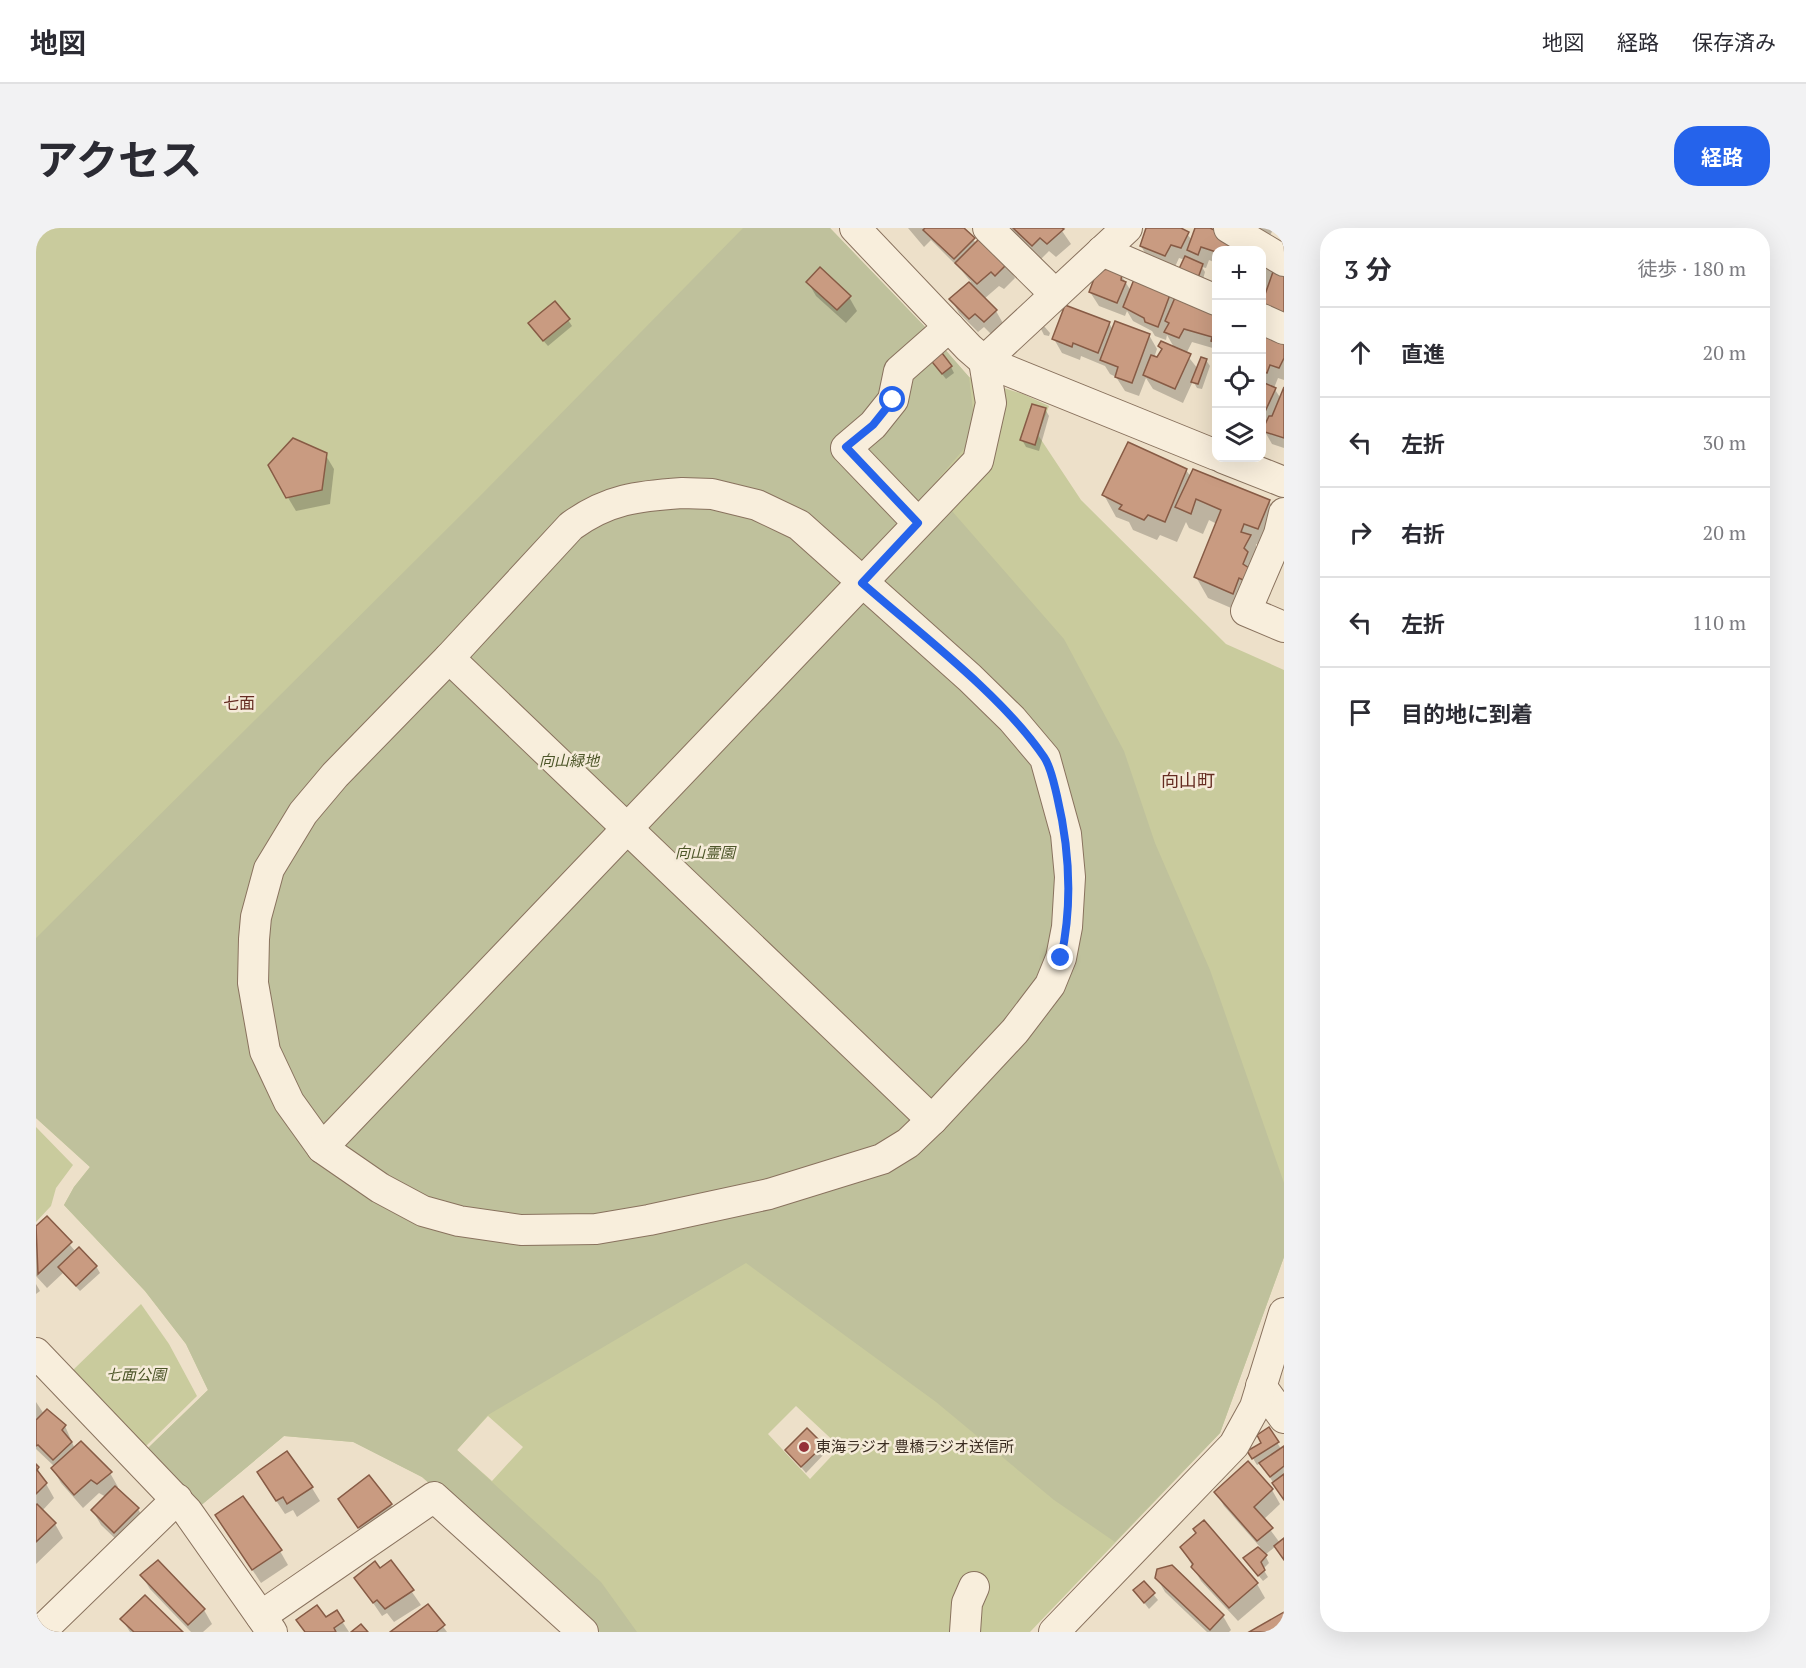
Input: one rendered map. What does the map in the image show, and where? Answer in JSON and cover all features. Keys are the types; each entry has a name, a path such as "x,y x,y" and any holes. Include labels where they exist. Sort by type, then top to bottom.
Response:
{"street":[{"path":"855,228 984,361 1212,453"},
{"path":"988,228 1055,294"},
{"path":"984,361 1127,228"},
{"path":"1229,228 1284,261"},
{"path":"1102,251 1212,298"},
{"path":"1266,321 1284,329"},
{"path":"918,523 846,447 873,425 893,400 899,371 949,327"},
{"path":"322,1148 978,461 991,403 984,361"},
{"path":"1233,462 1284,482"},
{"path":"712,494 756,505 799,525 970,678 1012,719 1045,758 1066,834 1070,877 1067,927 1061,958 1050,985 1015,1030 932,1120 908,1143 882,1159 769,1194 596,1229 520,1230 459,1221 423,1212 380,1188 322,1148 289,1102 265,1051 253,983 256,917 269,869 303,813 335,776 449,658 571,526 593,510 621,500 651,495 712,494"},
{"path":"1284,513 1279,534 1246,611 1284,627"},
{"path":"449,658 932,1120"},
{"path":"1069,1627 1234,1445 1255,1407 1284,1313"},
{"path":"36,1353 177,1499 267,1624 434,1497 583,1632"},
{"path":"1261,1386 1284,1418"},
{"path":"40,1632 177,1499"},
{"path":"964,1632 964,1614 974,1587"}],"green space":[{"name":"向山霊園","path":"36,228 830,228 928,330 969,377 1023,394 1049,406 1038,435 1081,500 1226,644 1284,670 1284,1257 1220,1433 1030,1632 600,1632 422,1477 354,1442 284,1436 199,1507 147,1449 208,1390 186,1344 145,1291 64,1205 74,1187 90,1167 36,1118","holes":["796,1406 840,1447 810,1479 768,1434","488,1416 523,1447 492,1481 457,1450"]},
{"name":"向山霊園","path":"743,228 830,228 928,330 969,377 976,435 931,487 1064,639 1124,751 1155,843 1210,970 1284,1183 1284,1257 1220,1433 1115,1542 1054,1500 936,1402 746,1263 488,1415 457,1450 601,1582 637,1632 600,1632 422,1477 353,1442 284,1436 199,1507 147,1449 208,1390 186,1344 145,1291 64,1205 74,1187 90,1167 36,1118 36,938 478,498"},
{"path":"36,1127 73,1165 56,1188 51,1206 36,1222"},
{"name":"七面公園","path":"141,1304 169,1344 197,1396 145,1447 72,1371"}],"building":[{"path":"925,228 964,228 975,238 954,259 923,230"},
{"path":"1013,228 1064,229 1047,244 1040,238 1032,246"},
{"path":"1146,228 1181,228 1189,232 1181,248 1171,245 1165,256 1140,246"},
{"path":"1195,228 1210,228 1234,239 1231,246 1212,246 1212,251 1201,247 1198,255 1187,250"},
{"path":"982,236 1008,263 995,276 991,272 977,284 955,263"},
{"path":"1185,256 1203,264 1198,278 1178,271"},
{"path":"820,267 851,296 837,310 806,282"},
{"path":"1108,269 1122,273 1121,280 1126,282 1117,303 1089,292 1097,271"},
{"path":"1274,269 1284,273 1284,314 1266,305 1266,292"},
{"path":"1135,277 1171,292 1158,327 1145,322 1144,318 1123,307"},
{"path":"969,282 997,310 984,322 975,314 969,319 949,299"},
{"path":"1177,293 1212,307 1212,337 1184,329 1179,338 1164,332 1169,323 1165,321"},
{"path":"555,301 570,319 543,341 528,323"},
{"path":"1065,305 1110,322 1098,353 1073,343 1072,347 1052,339"},
{"path":"1115,321 1150,334 1132,383 1115,377 1118,367 1100,360"},
{"path":"1266,331 1284,342 1284,358 1279,368 1270,365 1267,373"},
{"path":"1161,341 1191,354 1175,389 1143,375 1151,355 1157,357 1162,349 1158,346"},
{"path":"939,349 952,366 942,374 928,357"},
{"path":"1201,357 1207,359 1198,384 1191,382"},
{"path":"1266,384 1276,388 1266,410"},
{"path":"1284,387 1284,438 1266,432 1266,422 1269,416 1272,416"},
{"path":"1032,404 1046,408 1035,445 1020,440"},
{"path":"293,438 327,453 322,490 286,498 268,465"},
{"path":"1128,442 1187,469 1165,522 1148,515 1144,520 1119,509 1122,505 1102,495"},
{"path":"1193,469 1270,500 1258,529 1244,524 1241,532 1251,535 1244,548 1248,552 1243,564 1249,568 1243,580 1239,578 1233,594 1194,577 1221,510 1196,499 1191,514 1175,507"},
{"path":"47,1216 72,1242 38,1274 36,1226"},
{"path":"79,1247 97,1266 76,1286 58,1267"},
{"path":"47,1409 66,1425 62,1430 72,1442 53,1460 38,1445 36,1446 36,1420"},
{"path":"1269,1427 1279,1442 1252,1459 1247,1451 1261,1443 1257,1435"},
{"name":"東海ラジオ 豊橋ラジオ送信所","path":"807,1428 824,1445 801,1467 785,1450"},
{"path":"81,1441 112,1472 97,1484 91,1480 74,1495 51,1468"},
{"path":"1284,1446 1284,1466 1270,1477 1259,1463"},
{"path":"287,1451 313,1487 287,1504 283,1497 276,1501 257,1472"},
{"path":"1248,1461 1273,1489 1254,1507 1273,1528 1257,1541 1214,1492"},
{"path":"36,1464 39,1467 37,1470 47,1483 36,1494"},
{"path":"1284,1474 1284,1500 1272,1483"},
{"path":"369,1475 392,1504 358,1528 338,1499"},
{"path":"115,1486 139,1508 114,1533 91,1510"},
{"path":"243,1496 282,1550 252,1570 215,1515"},
{"path":"36,1505 56,1523 36,1542"},
{"path":"1204,1520 1258,1583 1229,1608 1191,1567 1193,1564 1180,1547 1196,1533 1193,1529"},
{"path":"1284,1538 1284,1560 1274,1546"},
{"path":"1258,1547 1267,1555 1261,1562 1265,1570 1258,1576 1243,1558"},
{"path":"158,1560 205,1609 188,1625 140,1575"},
{"path":"391,1560 414,1590 385,1609 377,1600 373,1603 354,1578 375,1561 380,1568"},
{"path":"1172,1565 1224,1615 1210,1630 1155,1578 1157,1569"},
{"path":"1144,1581 1155,1593 1144,1603 1133,1590"},
{"path":"145,1595 183,1632 134,1632 120,1619"},
{"path":"428,1604 445,1625 436,1632 390,1632"},
{"path":"317,1605 326,1617 337,1610 344,1621 334,1628 336,1632 305,1632 296,1620"},
{"path":"1284,1612 1284,1632 1249,1632"},
{"path":"361,1624 368,1632 351,1632"}],"place":[{"name":"東海ラジオ 豊橋ラジオ送信所","path":"804,1447"}],"district":[{"name":"七面","path":"239,703"},
{"name":"向山町","path":"1188,781"}],"route":[{"path":"893,400 873,425 846,447 918,523 862,583 970,678 1012,719 1045,758 1066,834 1070,877 1067,927 1061,958"}],"park label":[{"name":"向山緑地","path":"569,761"}]}
